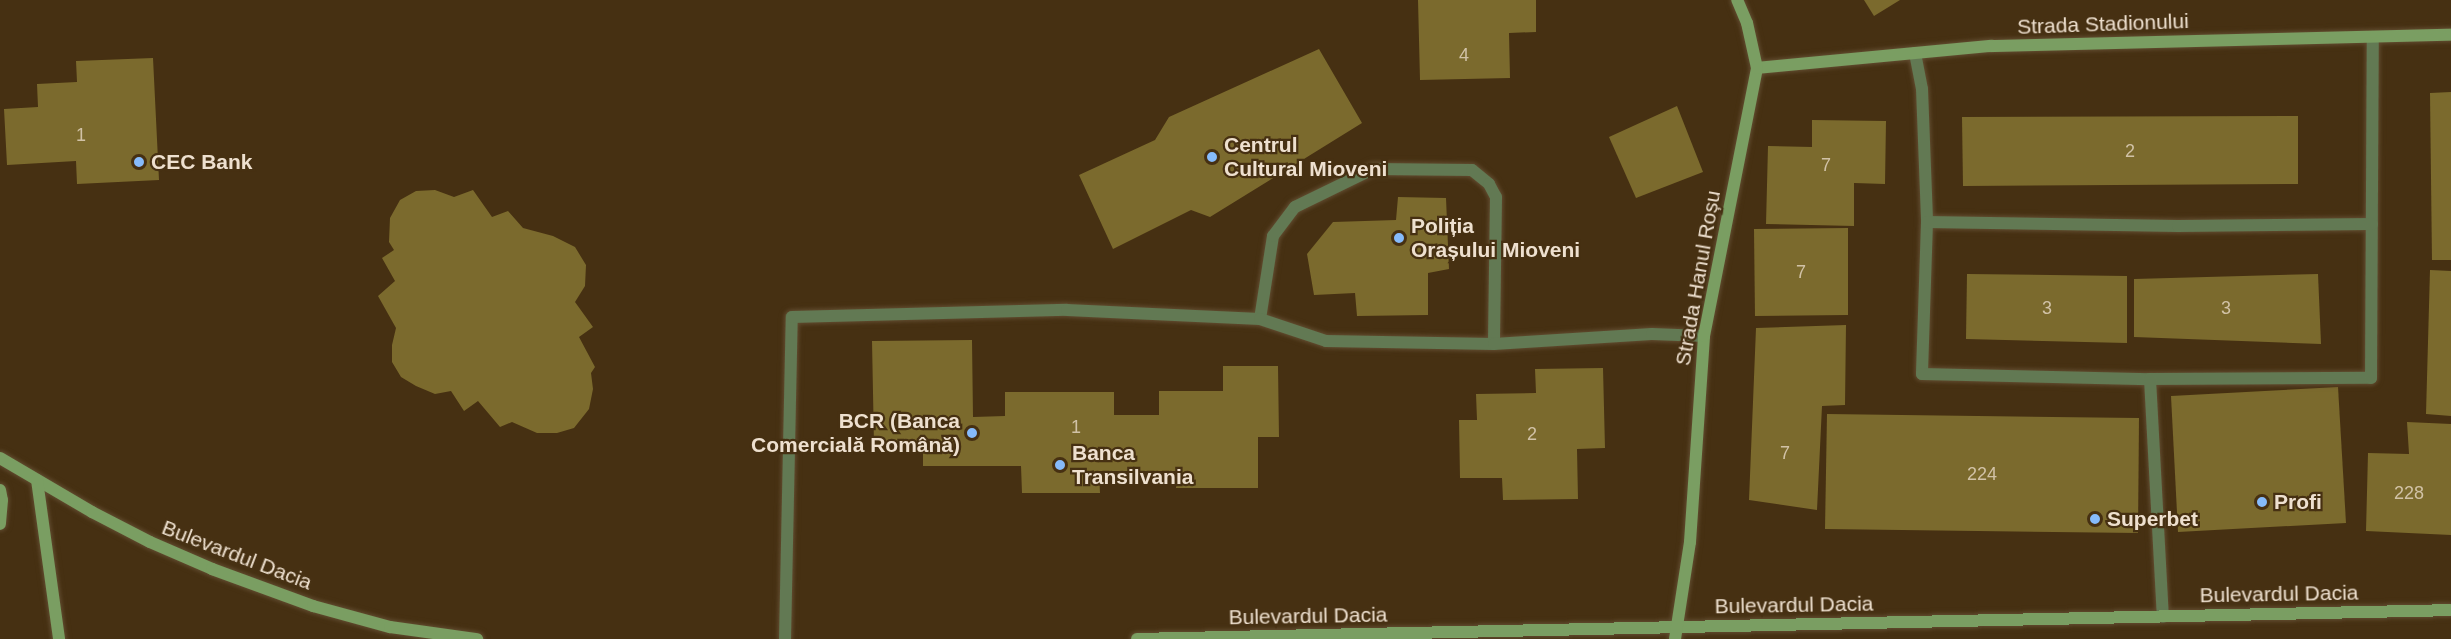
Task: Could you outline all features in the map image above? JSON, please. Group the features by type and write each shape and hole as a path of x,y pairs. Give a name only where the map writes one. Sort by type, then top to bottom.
{"main road":[{"name":"Strada Hanul Roșu","path":"1676,633 1690,542 1704,336 1757,68 1747,23 1737,0"},
{"name":"Strada Stadionului","path":"1757,68 1991,46 2451,35"},
{"name":"Bulevardul Dacia","path":"0,458 150,542 212,569 302,602 390,627 477,639"},
{"path":"37,480 59,639"},
{"path":"0,490 2,500 0,524"},
{"name":"Bulevardul Dacia","path":"1137,639 1676,633 2163,616 2451,610"}],"street":[{"path":"1915,53 1922,89 1927,222 1922,374 2150,379 2371,378 2373,37"},
{"path":"1260,319 1273,236 1295,207 1373,169 1472,170 1489,184 1496,197 1494,344"},
{"path":"1927,222 2178,226 2372,224"},
{"path":"785,639 792,317 1067,310 1260,319 1326,341 1494,344 1652,334 1704,336"},
{"path":"2150,379 2163,616"}],"building":[{"path":"1418,0 1536,0 1536,32 1509,33 1510,78 1420,80"},
{"path":"1864,0 1900,0 1874,16"},
{"name":"Centrul Cultural Mioveni","path":"1319,49 1362,123 1210,217 1191,210 1113,249 1079,175 1155,140 1169,117"},
{"path":"153,58 159,180 77,184 76,161 7,165 4,109 38,107 37,84 77,82 76,61"},
{"path":"2451,92 2451,260 2432,260 2430,93"},
{"path":"1677,106 1703,172 1636,198 1609,137"},
{"path":"2298,116 2298,184 1963,186 1962,117"},
{"path":"1812,120 1886,121 1885,184 1854,183 1854,226 1766,224 1768,146 1812,147"},
{"path":"435,190 454,197 473,190 492,217 508,211 523,228 553,236 575,247 586,265 585,286 575,302 593,327 579,337 595,367 591,373 593,389 589,409 574,428 557,433 537,433 512,422 500,427 478,401 464,411 451,391 435,394 416,386 401,377 392,362 392,345 396,328 378,296 395,281 382,258 394,250 389,242 390,218 400,200 416,191"},
{"path":"1398,197 1446,198 1449,269 1428,273 1428,315 1357,316 1355,293 1314,295 1307,254 1333,222 1396,220"},
{"path":"1848,228 1848,315 1755,316 1754,229"},
{"path":"2430,270 2451,271 2451,416 2426,414"},
{"path":"1967,274 2127,276 2127,343 1966,339"},
{"path":"2318,274 2321,344 2134,337 2134,279"},
{"path":"1846,325 1845,405 1822,406 1817,510 1749,500 1756,328"},
{"path":"972,340 973,417 1005,416 1005,392 1114,392 1114,415 1159,415 1159,391 1223,391 1223,366 1278,366 1279,437 1258,437 1258,488 1176,488 1176,471 1099,471 1100,493 1022,493 1021,466 923,466 923,445 874,445 872,341"},
{"path":"1603,368 1605,448 1577,449 1578,499 1503,500 1502,478 1460,478 1459,420 1477,420 1476,394 1536,393 1535,369"},
{"path":"2338,387 2346,523 2178,532 2171,396"},
{"path":"1827,414 2139,418 2138,533 1825,529"},
{"path":"2407,422 2451,424 2451,535 2366,531 2368,453 2409,454"}],"place":[{"name":"Centrul Cultural Mioveni","path":"1212,157"},
{"name":"CEC Bank","path":"139,162"},
{"name":"Poliția Orașului Mioveni","path":"1399,238"},
{"name":"BCR (Banca Comercială Română)","path":"972,433"},
{"name":"Banca Transilvania","path":"1060,465"},
{"name":"Profi","path":"2262,502"},
{"name":"Superbet","path":"2095,519"}]}
